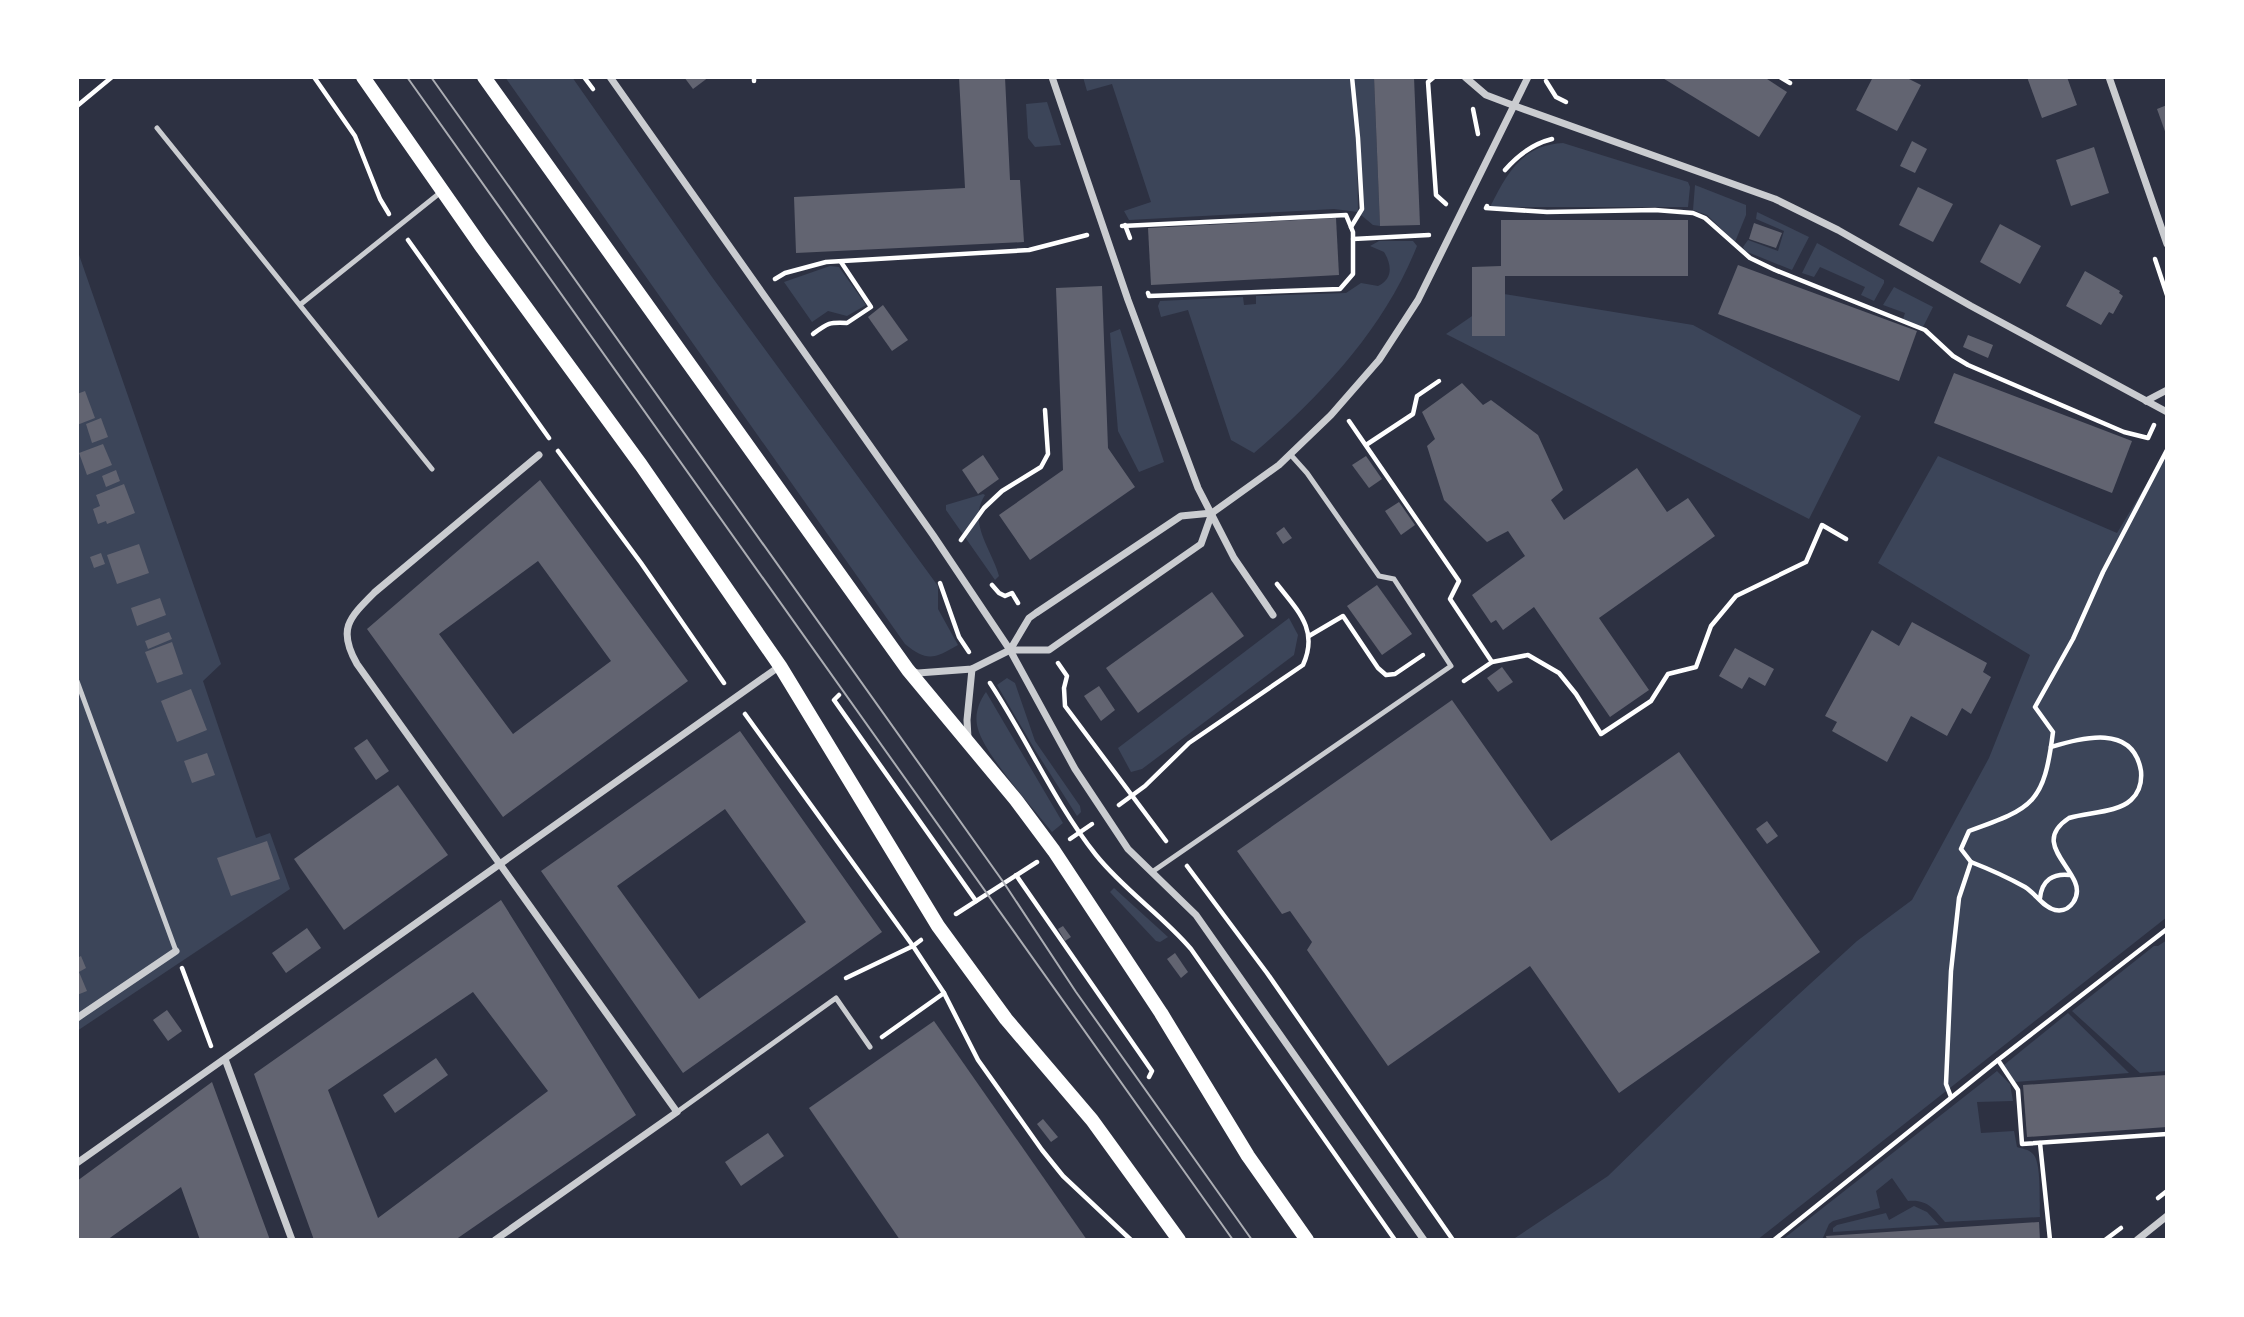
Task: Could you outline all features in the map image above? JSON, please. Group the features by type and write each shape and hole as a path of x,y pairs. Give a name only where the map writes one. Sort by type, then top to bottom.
{"main road":[{"path":"363,77 641,465 780,666 939,926 1006,1018 1092,1120 1179,1240"},
{"path":"484,77 908,670 1016,800 1054,851 1161,1013 1248,1156 1307,1240"}],"street":[{"path":"610,77 910,502 1010,650 1075,769 1128,849 1196,915 1424,1240"},
{"path":"1052,77 1128,300 1198,488 1234,558 1273,615"},
{"path":"1465,77 1486,95 1775,199 1838,230 1971,306 2167,412"},
{"path":"1010,650 1029,618 1181,516 1212,513 1290,454 1338,406 1379,360 1418,300 1528,77"},
{"path":"2109,77 2167,244"},
{"path":"2146,401 2167,390"},
{"path":"495,1240 677,1112 358,664 348,647 346,632 354,614 375,592 539,455"},
{"path":"908,670 918,673 972,669 1010,650 1049,650 1201,544 1212,513"},
{"path":"77,1163 780,666"},
{"path":"969,746 967,720 972,669"},
{"path":"77,1018 176,951"},
{"path":"221,1062 292,1240"},
{"path":"2137,1240 2167,1216"}],"lane":[{"path":"157,128 432,469"},
{"path":"301,304 443,191"},
{"path":"1152,872 1451,666 1394,579 1379,576 1307,473 1290,454"},
{"path":"77,681 176,951"},
{"path":"677,1112 836,998 870,1047"}],"path":[{"path":"77,106 112,77"},
{"path":"314,77 355,136 380,199 396,226 439,281 735,700 913,946 944,993 978,1060 1063,1176 1131,1240"},
{"path":"1351,228 1362,209 1359,138 1352,77"},
{"path":"1434,77 1428,82 1436,195 1447,205"},
{"path":"1780,77 1790,83"},
{"path":"1470,102 1476,114 1478,143"},
{"path":"1500,176 1515,158 1532,146 1551,139 1562,141"},
{"path":"1491,197 1486,208 1547,212 1643,210 1693,213 1705,218 1750,258 1925,330 1953,356 1968,365 2124,432 2148,438 2157,418"},
{"path":"1441,215 1452,199"},
{"path":"1353,239 1428,236 1435,226"},
{"path":"812,334 828,323 847,323 871,307 841,261"},
{"path":"1366,445 1413,414 1417,396 1439,381"},
{"path":"1338,406 1460,581 1450,599 1492,662"},
{"path":"961,540 984,508 1002,491 1041,467 1048,454 1045,410"},
{"path":"2051,747 2092,737 2120,740 2132,751 2140,766 2142,780 2138,792 2130,802 2069,818 2056,832 2054,848 2077,886 2076,899 2069,907 2059,911 2049,908 2026,888 1989,868 1971,862 1961,849 1969,831 2010,816 2037,796 2047,772 2053,732 2035,707 2073,639 2102,572 2167,450"},
{"path":"1451,666 1464,681 1492,662 1528,655 1559,673 1601,734 1651,701 1668,674 1696,667 1711,626 1736,596 1806,562 1822,524 1846,539"},
{"path":"846,978 913,946 976,901 1054,851 1145,786 1189,743 1303,665 1309,651 1309,636 1298,612 1275,581"},
{"path":"1309,636 1343,616 1378,668 1387,675 1395,674 1438,645"},
{"path":"839,695 834,700 976,901"},
{"path":"1132,796 1267,973 1453,1240"},
{"path":"951,866 955,860"},
{"path":"1951,1097 1946,1084 1951,971 1959,898 1971,862"},
{"path":"2040,899 2041,888 2049,878 2058,874 2071,875"},
{"path":"1016,876 1035,907 1152,1071 1149,1077"},
{"path":"1774,1240 1951,1097 2167,929"},
{"path":"176,951 221,1062"},
{"path":"870,1047 944,993"},
{"path":"1998,1060 2018,1090 2022,1144 2167,1135"},
{"path":"2040,1143 2050,1240"}],"shaded area":[{"path":"505,77 572,77 712,277 938,586 938,609 958,645 936,656 925,656 905,644"},
{"path":"1083,77 1350,77 1357,135 1358,212 1334,209 1129,220 1124,211 1151,202 1112,84 1087,91"},
{"path":"1353,77 1374,77 1380,226 1373,225 1361,215 1360,137"},
{"path":"1047,102 1061,145 1035,147 1028,138 1026,104"},
{"path":"1563,143 1688,182 1688,207 1490,207 1510,172 1526,155 1549,145"},
{"path":"1695,185 1746,205 1746,215 1735,242 1707,215 1693,210"},
{"path":"1757,212 1809,237 1792,270 1745,251 1743,247 1748,240 1778,251 1784,231 1756,219"},
{"path":"1379,241 1413,241 1417,246 1387,305 1369,333 1303,408 1254,453 1231,440 1188,310 1161,317 1158,306 1160,301 1243,297 1244,305 1256,304 1256,296 1346,293 1361,283 1378,286 1386,280 1390,271 1384,252 1370,246"},
{"path":"1817,243 1884,280 1874,301 1861,295 1865,287 1820,267 1814,277 1802,273"},
{"path":"77,249 221,664 203,681 256,838 270,833 290,889 77,1031"},
{"path":"830,266 839,267 866,305 847,316 828,311 812,322 784,282"},
{"path":"1894,287 1933,307 1923,327 1903,319 1905,313 1883,305"},
{"path":"1504,294 1693,325 1861,416 1809,519 1446,334"},
{"path":"1120,329 1164,462 1139,472 1118,431 1110,333"},
{"path":"2166,452 2167,917 1757,1240 1512,1240 1608,1176 1728,1059 1857,941 1912,900 1989,758 2030,655 1878,563 1938,456 2117,533"},
{"path":"983,494 980,526 999,576 995,580 946,510 946,505"},
{"path":"1289,618 1298,635 1294,655 1142,769 1131,772 1118,748"},
{"path":"1007,678 1015,683 1035,741 1080,806 1081,812 1077,816 997,685"},
{"path":"986,692 1063,823 1052,832 999,767 982,740 977,714"},
{"path":"1114,888 1168,937 1160,942 1156,941 1110,892"},
{"path":"2167,940 2167,1071 2140,1073 2072,1011 2154,946"},
{"path":"2068,1013 2129,1073 2015,1082 2004,1065"},
{"path":"1997,1071 2010,1084 2013,1101 1977,1102 1981,1133 2014,1131 2017,1147 2033,1154 2039,1174 2040,1217 1945,1222 1925,1203 1908,1201 1892,1178 1876,1191 1880,1208 1833,1221 1822,1240 1782,1240"},
{"path":"1914,1206 1927,1212 1939,1225 1833,1232 1837,1225 1886,1213 1889,1220"}],"building":[{"path":"684,77 709,77 693,89"},
{"path":"959,77 1005,77 1010,180 1020,180 1024,242 796,253 794,197 965,188"},
{"path":"1374,77 1414,77 1420,225 1380,226"},
{"path":"1661,77 1764,77 1787,92 1759,137"},
{"path":"1873,77 1905,77 1921,85 1897,131 1856,110"},
{"path":"2027,77 2067,77 2077,105 2042,118"},
{"path":"2167,105 2167,137 2157,109"},
{"path":"1912,141 1927,149 1915,173 1900,166"},
{"path":"2094,147 2109,193 2071,206 2056,160"},
{"path":"1918,187 1953,204 1933,242 1899,225"},
{"path":"1336,218 1339,275 1151,285 1148,228"},
{"path":"1501,220 1688,220 1688,276 1505,276 1505,336 1472,336 1472,267 1501,266"},
{"path":"1754,223 1782,233 1776,248 1749,239"},
{"path":"2000,224 2041,246 2020,284 1980,262"},
{"path":"1738,265 1917,331 1899,381 1718,314"},
{"path":"2085,271 2120,291 2123,296 2113,314 2109,312 2101,325 2066,306"},
{"path":"1102,286 1108,448 1135,487 1030,560 999,515 1063,470 1056,288"},
{"path":"883,305 908,340 892,351 868,317"},
{"path":"1968,335 1993,345 1988,358 1963,347"},
{"path":"1954,373 2132,441 2112,493 1934,423"},
{"path":"1462,383 1483,405 1491,400 1538,435 1563,490 1551,500 1564,520 1637,468 1667,512 1688,498 1715,536 1599,618 1649,690 1610,717 1534,607 1503,630 1496,620 1491,623 1472,595 1525,556 1508,531 1487,542 1444,500 1427,446 1435,439 1422,412"},
{"path":"85,391 95,418 77,425 77,394"},
{"path":"101,418 108,437 92,443 86,424"},
{"path":"103,444 112,465 87,475 79,453"},
{"path":"983,455 999,479 978,494 962,470"},
{"path":"1366,456 1382,479 1369,488 1352,465"},
{"path":"116,470 120,481 106,487 102,476"},
{"path":"540,480 688,681 503,817 367,629","holes":["538,561 611,661 513,734 439,634"]},
{"path":"124,484 135,513 107,524 106,521 98,524 93,509 100,506 96,495"},
{"path":"1399,502 1415,525 1401,535 1385,511"},
{"path":"1284,527 1292,538 1283,544 1276,533"},
{"path":"139,544 149,573 117,584 107,555"},
{"path":"101,553 105,564 94,568 90,557"},
{"path":"1377,585 1412,634 1382,655 1347,606"},
{"path":"1212,592 1244,636 1138,713 1106,668"},
{"path":"160,598 166,615 137,626 131,608"},
{"path":"1912,622 1987,663 1983,672 1991,677 1971,714 1962,708 1947,736 1911,716 1887,762 1832,731 1837,722 1825,716 1872,630 1899,646"},
{"path":"169,632 172,639 148,649 145,641"},
{"path":"172,642 183,674 157,683 145,652"},
{"path":"1735,648 1774,669 1765,686 1749,677 1742,689 1719,676"},
{"path":"1502,667 1513,682 1498,692 1487,678"},
{"path":"1099,686 1115,710 1101,721 1084,696"},
{"path":"191,689 207,730 177,742 161,701"},
{"path":"1452,700 1551,841 1679,752 1820,952 1619,1093 1530,966 1388,1066 1307,950 1312,942 1290,911 1282,914 1237,851"},
{"path":"740,731 882,932 683,1073 541,871","holes":["725,809 806,922 699,999 617,886"]},
{"path":"367,739 389,771 376,780 354,748"},
{"path":"207,753 215,775 192,783 184,761"},
{"path":"398,785 448,855 344,930 294,859"},
{"path":"1767,821 1778,836 1767,844 1756,829"},
{"path":"267,841 280,879 231,896 217,858"},
{"path":"501,900 636,1115 455,1240 314,1240 254,1074","holes":["473,992 548,1091 378,1218 328,1090"]},
{"path":"1063,926 1071,937 1065,941 1058,929"},
{"path":"307,928 321,948 286,973 272,953"},
{"path":"1175,953 1188,972 1181,978 1167,959"},
{"path":"81,956 86,968 79,972 87,991 77,995 77,958"},
{"path":"167,1010 182,1031 168,1041 153,1020"},
{"path":"934,1021 1087,1240 900,1240 809,1108"},
{"path":"436,1058 448,1075 395,1113 383,1095"},
{"path":"2167,1075 2167,1127 2027,1137 2023,1085"},
{"path":"212,1082 270,1240 200,1240 181,1187 107,1240 77,1240 77,1181"},
{"path":"1043,1119 1058,1137 1051,1142 1037,1124"},
{"path":"768,1133 784,1156 741,1186 725,1162"},
{"path":"2039,1222 2040,1240 1827,1240 1826,1236"}],"tram line":[{"path":"407,77 1233,1240"},
{"path":"431,77 1004,883 1076,992 1252,1240"}]}
